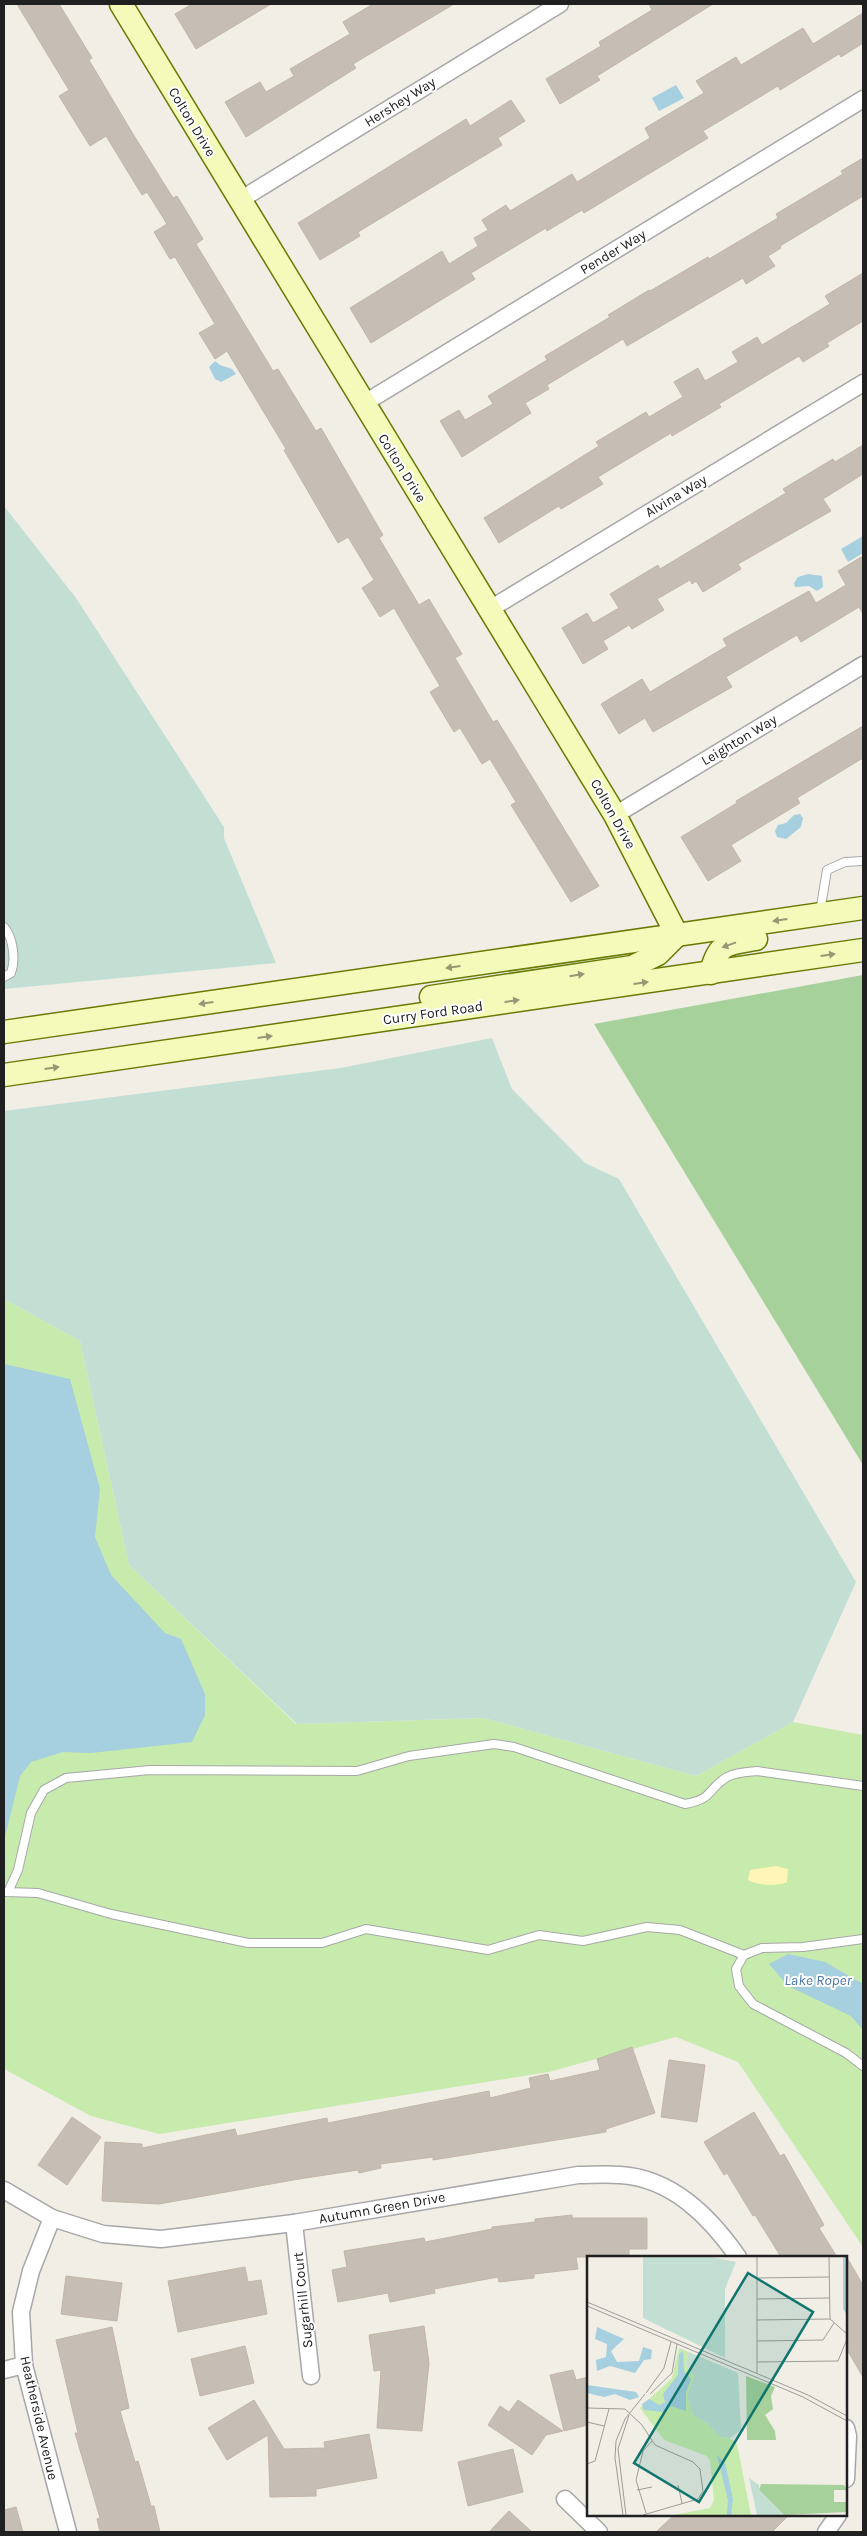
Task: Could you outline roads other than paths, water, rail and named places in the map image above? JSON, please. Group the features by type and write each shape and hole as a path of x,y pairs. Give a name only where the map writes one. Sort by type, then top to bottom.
{"main road":[{"name":"Colton Drive","path":"120,4 615,815 677,935"},
{"path":"4,1032 863,908"},
{"path":"711,973 717,951 727,944 863,923"},
{"path":"205,1046 248,1024 632,967 658,954 677,935"},
{"name":"Curry Ford Road","path":"4,1075 863,950"}],"street":[{"name":"Hershey Way","path":"240,200 560,4"},
{"name":"Pender Way","path":"363,404 863,100"},
{"name":"Alvina Way","path":"490,609 863,383"},
{"name":"Leighton Way","path":"615,815 863,665"},
{"name":"Autumn Green Drive","path":"4,2190 52,2218 103,2234 162,2239 294,2223 578,2174 621,2175 656,2183 686,2200 719,2229 737,2256"},
{"name":"Heatherside Avenue","path":"52,2218 32,2271 21,2312 24,2365 68,2532"},
{"name":"Sugarhill Court","path":"294,2223 311,2376"},
{"path":"4,2370 24,2365"},
{"path":"847,2432 847,2458"},
{"path":"565,2499 599,2532"},
{"path":"826,2532 837,2516"}],"lane":[{"path":"819,914 827,870 846,862 863,861"},
{"path":"4,927 10,934 14,966 11,973 4,977"},
{"path":"744,1955 680,1930 647,1927 584,1941 539,1935 488,1950 366,1930 322,1943 248,1943 111,1914 38,1893 6,1892 18,1870 31,1813 44,1790 66,1778 150,1770 357,1771 409,1756 494,1744 514,1747 685,1804 702,1801 726,1778 742,1772 757,1771 863,1786"},
{"path":"863,1939 803,1947 762,1948 744,1955 736,1969 739,1986 753,2004 846,2053 863,2066"}],"water":[{"path":"676,85 684,98 659,111 652,98"},
{"path":"215,361 232,369 236,374 221,382 215,379 209,367"},
{"path":"863,536 863,553 848,562 841,549"},
{"path":"808,574 822,576 823,587 817,591 809,586 795,587 794,583 798,577"},
{"path":"800,814 803,818 801,827 786,839 777,837 775,831 778,825 786,823 794,815"},
{"path":"4,1364 70,1379 100,1489 95,1537 111,1575 165,1633 181,1639 205,1694 205,1715 192,1742 91,1753 63,1752 31,1762 20,1776 5,1837 4,1853"},
{"name":"Lake Roper","path":"788,1954 825,1962 863,1984 863,2030 851,2016 788,1986 769,1964"}]}
